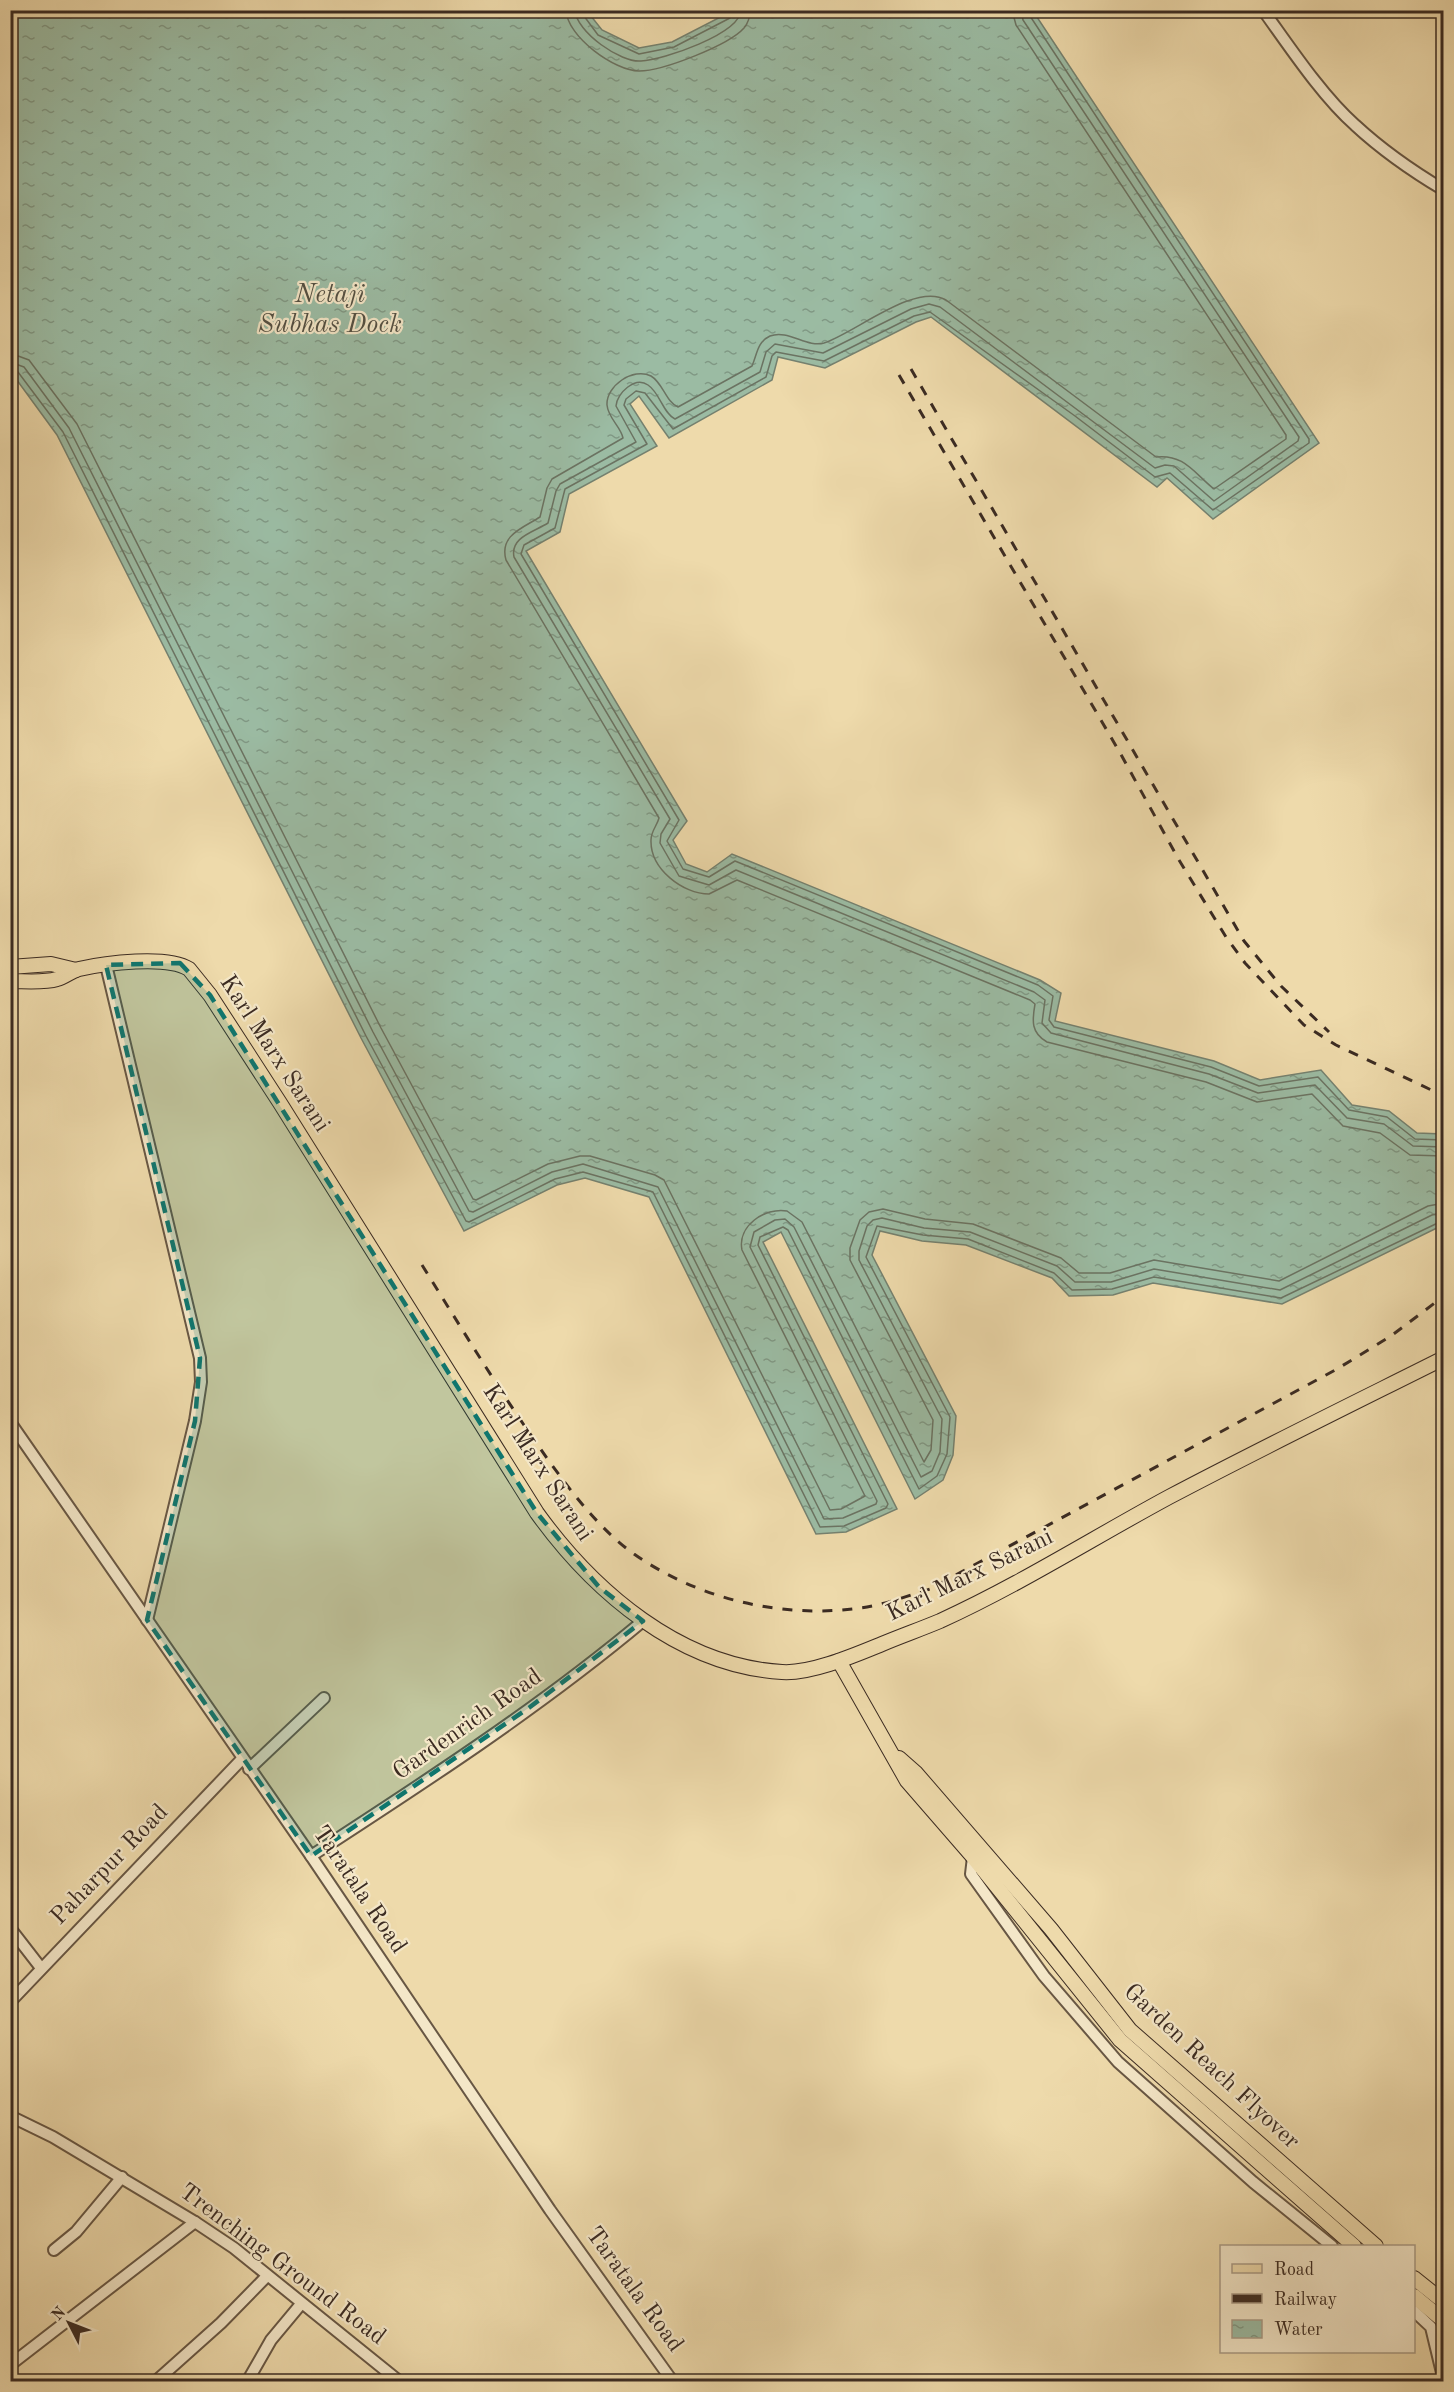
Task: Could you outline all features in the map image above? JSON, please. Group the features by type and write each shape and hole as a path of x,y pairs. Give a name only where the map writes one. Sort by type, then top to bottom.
{"main road":[{"name":"Karl Marx Sarani","path":"10,967 51,964 76,969 167,962 180,963 189,969 210,994 287,1113 537,1513 558,1542 593,1581 643,1621 670,1637 747,1668 785,1672 839,1661 940,1621 1169,1497 1443,1358"},
{"name":"Karl Marx Sarani","path":"10,981 57,979 76,969"},
{"path":"839,1661 892,1752 916,1773 979,1854"},
{"name":"Garden Reach Flyover","path":"979,1854 1051,1929 1130,2030 1374,2245"},
{"name":"Garden Reach Flyover","path":"979,1854 1038,1940 1120,2040 1352,2245"},
{"path":"1415,2280 1443,2302"},
{"path":"1415,2298 1443,2321"}],"street":[{"path":"1263,10 1299,60 1353,124 1412,171 1443,190"},
{"path":"106,965 200,1358 201,1382 195,1421 147,1620"},
{"name":"Taratala Road","path":"10,1422 311,1856 543,2200 673,2382"},
{"name":"Gardenrich Road","path":"311,1856 539,1701 643,1621"},
{"path":"249,1769 324,1698"},
{"name":"Paharpur Road","path":"10,2002 242,1759"},
{"path":"979,1854 971,1874 1044,1976 1118,2062 1253,2182 1330,2245"},
{"path":"10,1928 41,1968"},
{"name":"Trenching Ground Road","path":"10,2116 122,2176 195,2222 400,2382"},
{"path":"54,2250 76,2232 122,2176"},
{"path":"10,2365 195,2222"},
{"path":"155,2382 221,2324 267,2276"},
{"path":"247,2382 271,2340 301,2304"},
{"path":"1415,2313 1431,2327 1443,2380"}],"highlighted area":[{"path":"180,963 210,995 537,1513 599,1587 643,1621 530,1707 311,1856 147,1620 195,1421 200,1358 106,965"}],"water":[{"name":"Netaji Subhas Dock","path":"11,10 587,11 602,30 639,48 672,42 732,11 1033,11 1319,443 1213,519 1167,478 1157,487 931,317 916,322 825,368 778,357 772,380 669,438 639,396 630,404 657,446 569,494 560,532 526,551 687,821 673,840 686,864 707,872 732,854 1040,980 1061,993 1055,1021 1214,1061 1260,1080 1321,1070 1352,1105 1389,1111 1417,1133 1443,1134 1443,1225 1282,1304 1153,1283 1113,1295 1069,1296 1052,1278 966,1245 922,1241 880,1231 872,1255 956,1416 953,1455 943,1480 915,1499 781,1232 763,1242 897,1509 846,1532 816,1534 649,1197 585,1178 557,1185 464,1231 361,1038 57,435 11,372"}],"railway":[{"path":"911,369 1244,941 1281,986 1329,1032"},
{"path":"899,375 1119,751 1179,860 1226,937 1245,963 1304,1025 1336,1045 1444,1096"},
{"path":"422,1265 491,1376 545,1456 580,1502 620,1543 659,1570 713,1594 771,1608 801,1611 869,1607 930,1589 1337,1369 1391,1336 1444,1296"}]}
